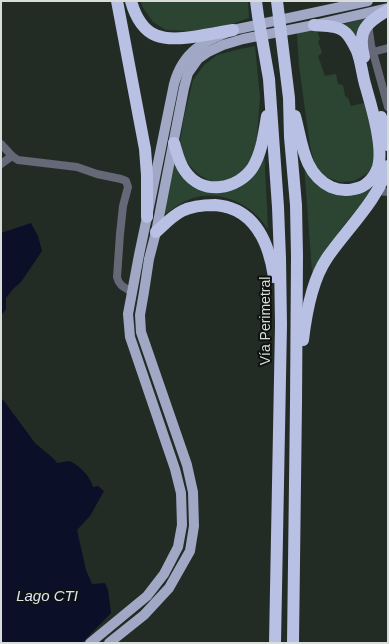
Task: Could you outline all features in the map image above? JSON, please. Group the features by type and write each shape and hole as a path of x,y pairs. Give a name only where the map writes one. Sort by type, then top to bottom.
{"highway":[{"path":"117,1 145,149 147,174 147,217"},
{"path":"131,1 137,16 144,26 151,33 160,37 183,39 233,30"},
{"name":"Vía Perimetral","path":"256,1 269,79 280,258 281,325 275,643"},
{"path":"277,1 289,98 290,136 296,204 296,403 293,643"},
{"path":"388,9 368,24 362,34 361,41 388,145"},
{"path":"289,98 307,161 319,179 327,185 343,190 359,188 371,180 377,171 380,155 376,124 357,53 351,39 342,30 333,27 314,25"},
{"path":"174,143 182,167 195,182 214,188 223,187 238,181 247,174 252,167 260,147 266,116 269,79"},
{"path":"296,403 305,321 317,277 327,258 383,192 384,176 388,166"},
{"path":"156,232 177,214 194,207 206,205 220,206 231,208 242,214 255,226 262,236 272,262 281,325"}],"main road":[{"path":"90,643 147,596 164,574 178,547 182,525 181,493 176,469 130,337 128,314 138,255 174,84 179,69 188,56 200,45 233,30 298,16 343,4 368,1"},
{"path":"109,643 144,615 169,588 190,551 194,526 193,492 187,465 141,332 140,315 149,259 156,232 186,78 198,59 223,44 388,9"},
{"path":"141,244 145,248 152,246"},
{"path":"132,292 144,292"},
{"path":"163,434 175,430"}],"street":[{"path":"368,24 373,52 386,93 388,107"},
{"path":"373,52 388,48"},
{"path":"1,144 18,160 77,167 97,174 126,181 128,187 120,234 117,277 121,286 132,292"},
{"path":"1,164 12,156"}],"green space":[{"path":"141,1 248,1 249,18 232,24 198,30 166,30 153,22 142,6"},
{"path":"367,18 359,44 341,25"},
{"path":"317,30 320,40 318,41 322,53 318,56 325,76 336,74 338,84 343,85 345,96 348,98 351,106 364,103 376,151 374,162 368,173 354,181 340,182 326,177 316,169 310,146 299,66 297,33"},
{"path":"255,46 260,97 257,137 253,158 247,168 235,179 221,183 208,180 198,174 190,166 183,156 180,143 184,117 193,80 204,65 217,55"},
{"path":"264,147 268,229 258,216 248,208 233,200 217,196 209,195 193,198 178,205 164,215 173,159 194,184 242,184"},
{"path":"304,163 308,174 313,181 330,192 380,176 374,188 340,230 312,272"}],"water":[{"path":"31,223 38,236 42,251 21,282 6,298 6,309 1,316 1,233"},
{"name":"Lago CTI","path":"1,398 35,443 57,463 70,461 74,463 87,476 93,487 98,486 104,491 90,516 77,530 86,570 92,584 105,583 108,590 111,613 83,643 3,643 1,640"}]}
